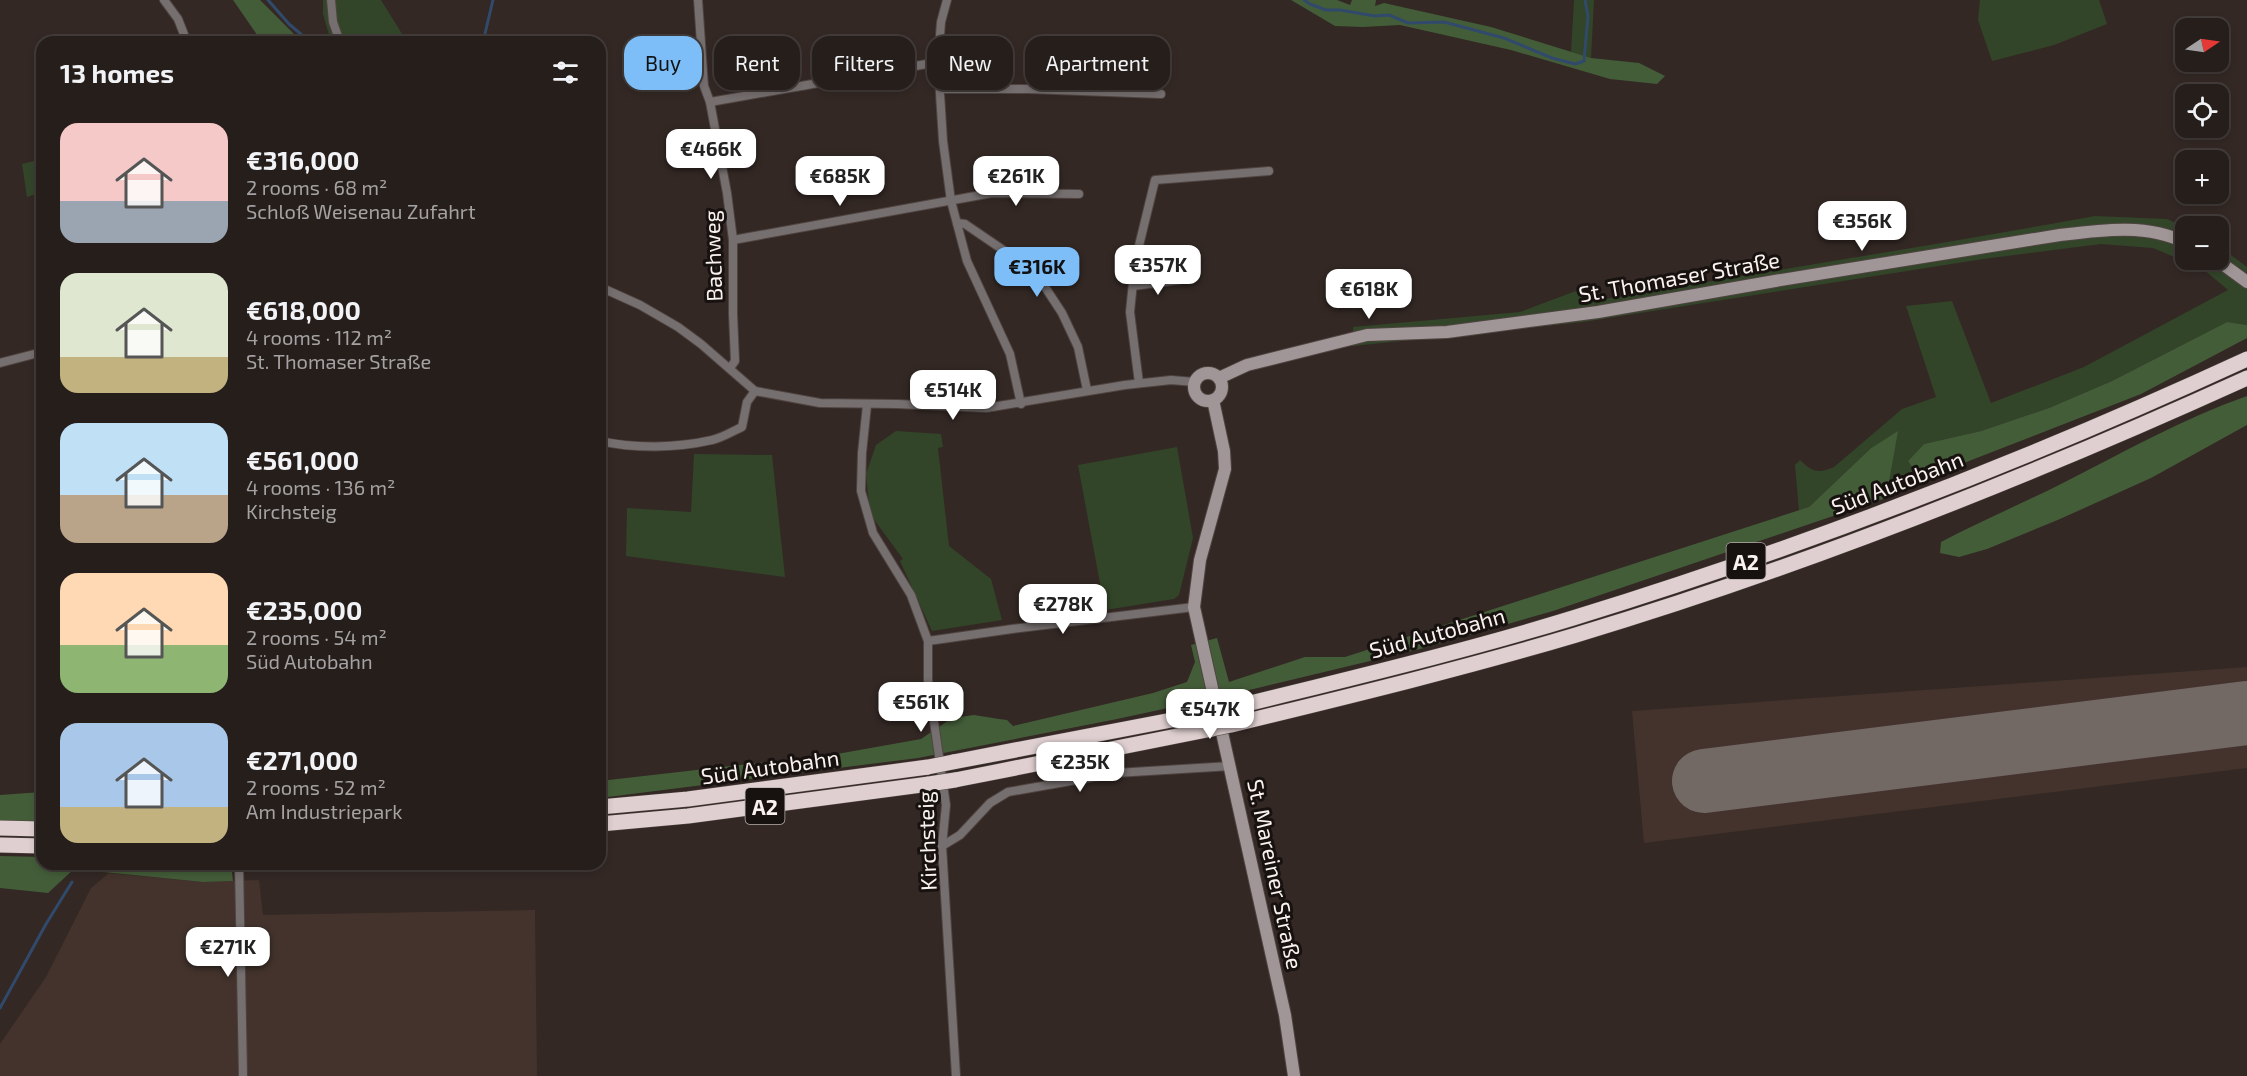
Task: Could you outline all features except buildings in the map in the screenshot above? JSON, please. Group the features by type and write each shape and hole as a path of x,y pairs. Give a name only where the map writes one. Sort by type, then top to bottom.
{"highway":[{"name":"Süd Autobahn","path":"606,806 688,799 928,767 1227,709 1407,665 1539,627 1755,558 1909,503 2123,415 2247,359"},
{"name":"Süd Autobahn","path":"606,823 688,816 955,780 1231,725 1412,681 1555,640 1765,573 2006,483 2142,426 2247,378"},
{"path":"0,828 36,829"},
{"path":"0,845 36,846"}],"main road":[{"name":"St. Thomaser Straße","path":"1219,378 1247,365 1367,335 1447,332 1598,312 1775,281 2090,231 2158,233 2175,239"},
{"path":"2229,269 2247,282"},
{"path":"1204,374 1212,374 1219,378 1222,385 1221,393 1213,400 1207,401 1198,397 1195,393 1195,382 1204,374"},
{"name":"St. Mareiner Straße","path":"1213,400 1224,451 1225,469 1200,560 1194,607 1285,1015 1294,1076"}],"street":[{"path":"164,0 178,19 185,36"},
{"path":"331,0 333,22 338,36"},
{"name":"Bachweg","path":"698,0 704,86 710,102 727,193 733,240 735,361 730,368"},
{"path":"940,36 946,0"},
{"path":"710,102 927,64"},
{"path":"1013,89 1161,94"},
{"path":"940,90 943,141 951,201 967,261 1010,354 1022,404"},
{"path":"1139,383 1132,333 1133,286 1136,262 1155,180 1269,171"},
{"path":"733,240 992,193 1079,194"},
{"path":"957,223 965,224 1030,269 1043,284 1062,313 1078,347 1087,390"},
{"path":"1133,286 1179,280"},
{"path":"606,290 678,327 755,391 820,403 986,408 1022,404 1087,390 1139,383 1171,380 1195,382"},
{"path":"0,363 36,354"},
{"path":"606,442 620,446 684,445 714,440 742,427 747,402 755,391"},
{"name":"Kirchsteig","path":"867,405 861,491 873,533 911,595 928,641 928,680 945,805 942,846 956,1076"},
{"path":"928,641 1012,628 1194,607"},
{"path":"942,846 960,835 990,803 1008,792 1116,773 1231,766"},
{"path":"239,870 243,1076"}],"shaded area":[{"path":"2247,667 2247,768 1644,843 1632,711"},
{"path":"109,873 203,882 259,880 263,915 535,910 537,1076 0,1076 0,1044 46,977 91,888"}],"green space":[{"path":"233,0 260,0 296,36 258,36"},
{"path":"323,0 381,0 403,36 329,36 323,14"},
{"path":"1291,0 1337,0 1350,5 1352,0 1376,0 1375,6 1384,3 1491,27 1591,58 1639,63 1665,76 1657,84 1610,79 1511,50 1400,25 1335,26"},
{"path":"1574,0 1594,0 1591,58 1571,52"},
{"path":"1980,0 2099,0 2107,24 2054,45 1992,61 1978,20"},
{"path":"36,160 36,194 27,197 22,164"},
{"path":"2095,216 2167,219 2175,223 2175,257 2153,248 2101,244 1983,259 1583,322 1353,346 1353,327 1520,312 1581,289 1587,302"},
{"path":"2229,254 2247,267 2247,325 2227,322 2112,381 2049,408 1981,431 1924,444 1908,461 1920,480 1886,498 1889,475 1870,449 1809,507 1799,511 1795,465 1800,460 1816,471 1834,467 1902,409 1936,397 1906,306 1952,301 1991,403 2084,367 2228,290 2204,270 2229,270"},
{"path":"2227,322 2247,325 2247,338 2141,394 1920,480 1908,461 1924,444 1981,431 2049,408 2112,381"},
{"path":"2247,396 2247,425 2151,478 1987,549 1959,557 1940,553 1941,542 1956,534 2176,426"},
{"path":"896,431 941,434 943,447 938,448 949,546 991,579 1002,620 932,631 900,561 903,559 870,514 866,474 876,445"},
{"path":"1898,431 1886,498 1553,611 1424,648 1233,694 918,758 606,797 606,780 837,754 921,739 952,718 974,715 1007,720 1013,726 1153,693 1187,682 1195,662 1191,645 1217,638 1229,682 1305,657 1345,657 1809,507 1870,449"},
{"path":"1177,447 1193,538 1179,595 1174,599 1105,610 1078,465"},
{"path":"694,454 772,455 785,577 626,556 627,508 691,512"},
{"path":"36,792 36,821 0,821 0,795"},
{"path":"0,856 36,857 36,870 73,870 48,893 0,888"},
{"path":"84,870 232,870 233,881 203,882"}],"waterway":[{"path":"268,0 303,36"},
{"path":"484,36 493,0"},
{"path":"1304,0 1326,10 1375,16 1389,15 1408,23 1444,22 1504,38 1552,58 1575,64 1584,61 1588,16 1585,0"},
{"path":"0,1008 72,882"}],"runway":[{"path":"1704,781 2247,713"}]}
